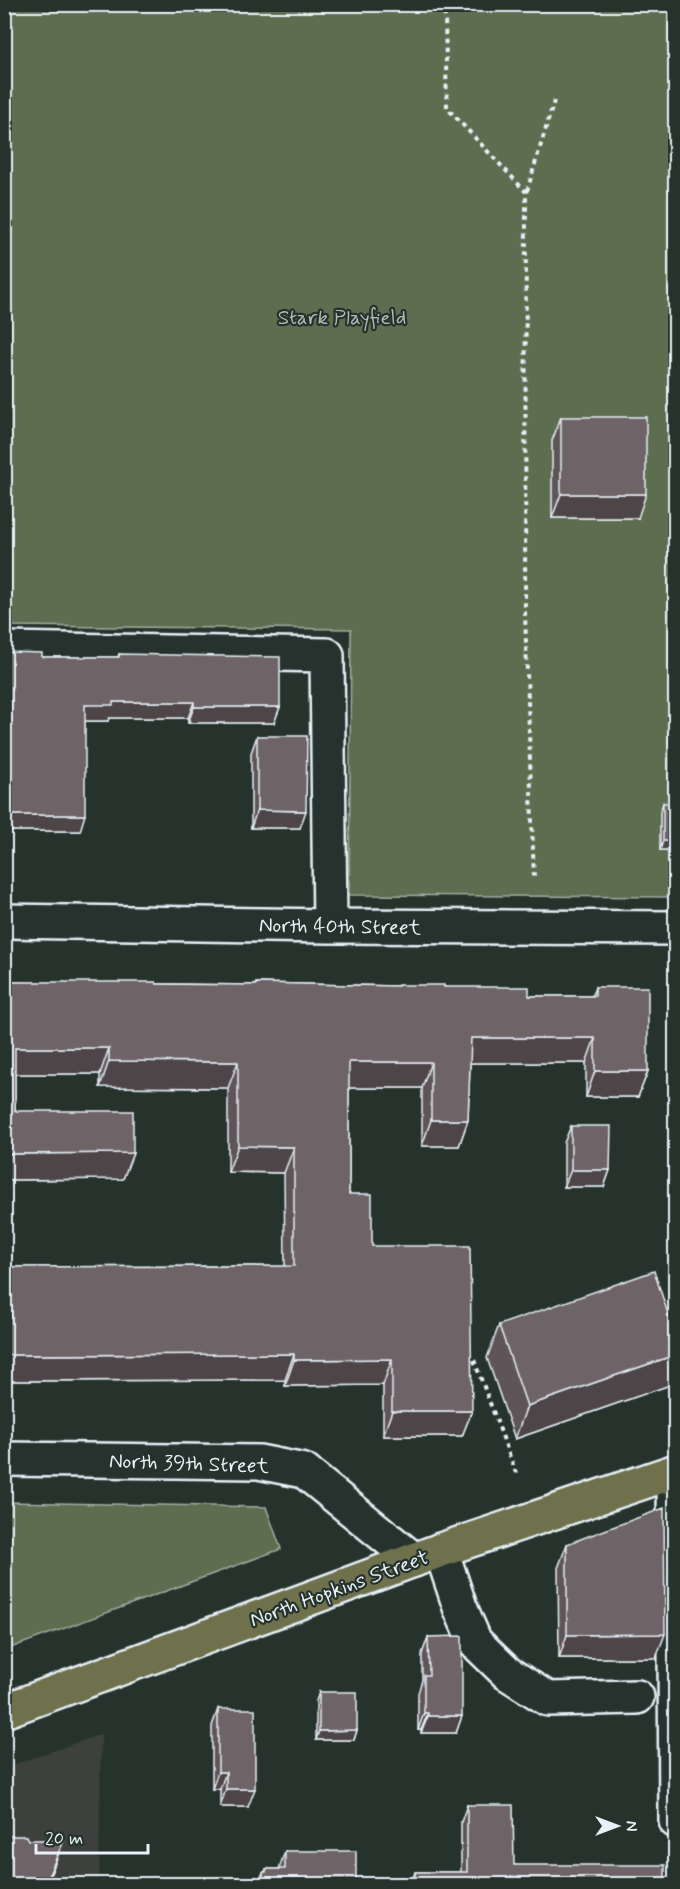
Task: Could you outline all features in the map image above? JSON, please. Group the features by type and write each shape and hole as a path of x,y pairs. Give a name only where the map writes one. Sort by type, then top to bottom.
{"main road":[{"name":"North Hopkins Street","path":"4,1711 427,1555 675,1472"}],"street":[{"path":"4,649 327,655 330,926"},
{"name":"North 40th Street","path":"4,921 330,926 675,927"},
{"name":"North 39th Street","path":"4,1459 260,1462 304,1471 427,1555"},
{"path":"675,1472 675,1821"},
{"path":"427,1555 460,1607 475,1642 507,1673 548,1699 637,1697"}],"path":[{"path":"442,4 445,17 447,108 526,192"},
{"path":"534,881 525,612 526,192 554,101"},
{"path":"474,1360 516,1473"}],"shaded area":[{"path":"101,1734 99,1884 5,1884 4,1768"}],"green space":[{"name":"Stark Playfield","path":"5,5 675,5 675,897 349,895 351,629 5,626"},
{"path":"5,1502 266,1507 281,1549 5,1650"}],"building":[{"path":"561,417 646,417 646,494 561,494"},
{"path":"4,650 42,653 42,657 119,657 119,654 280,657 280,707 194,707 194,702 113,702 113,705 85,705 85,815 12,815 12,818 4,818"},
{"path":"257,736 307,736 306,811 257,810"},
{"path":"663,803 675,803 675,841 663,841"},
{"path":"4,982 529,987 529,996 595,996 595,987 648,987 648,1071 595,1071 595,1038 471,1038 468,1120 431,1120 431,1062 349,1062 349,1194 372,1194 372,1246 470,1246 472,1411 392,1411 392,1359 294,1360 294,1354 8,1355 8,1352 4,1352 4,1267 294,1266 294,1147 238,1146 238,1062 109,1061 109,1048 15,1048 15,1111 133,1111 133,1153 4,1154"},
{"path":"571,1126 611,1126 610,1170 571,1170"},
{"path":"654,1271 675,1335 675,1355 527,1406 499,1325"},
{"path":"664,1508 665,1634 567,1635 567,1544"},
{"path":"462,1636 462,1716 428,1716 428,1713 424,1713 424,1675 429,1675 428,1637"},
{"path":"319,1692 357,1692 357,1730 319,1731"},
{"path":"218,1709 255,1709 255,1789 226,1789 226,1772 218,1772"},
{"path":"467,1805 513,1805 514,1865 665,1865 665,1884 415,1884 415,1872 467,1872"},
{"path":"4,1836 27,1836 29,1840 64,1840 45,1884 4,1884"},
{"path":"285,1851 356,1851 356,1884 210,1884 210,1878 263,1878 263,1872 266,1872 266,1869 285,1869"}]}
